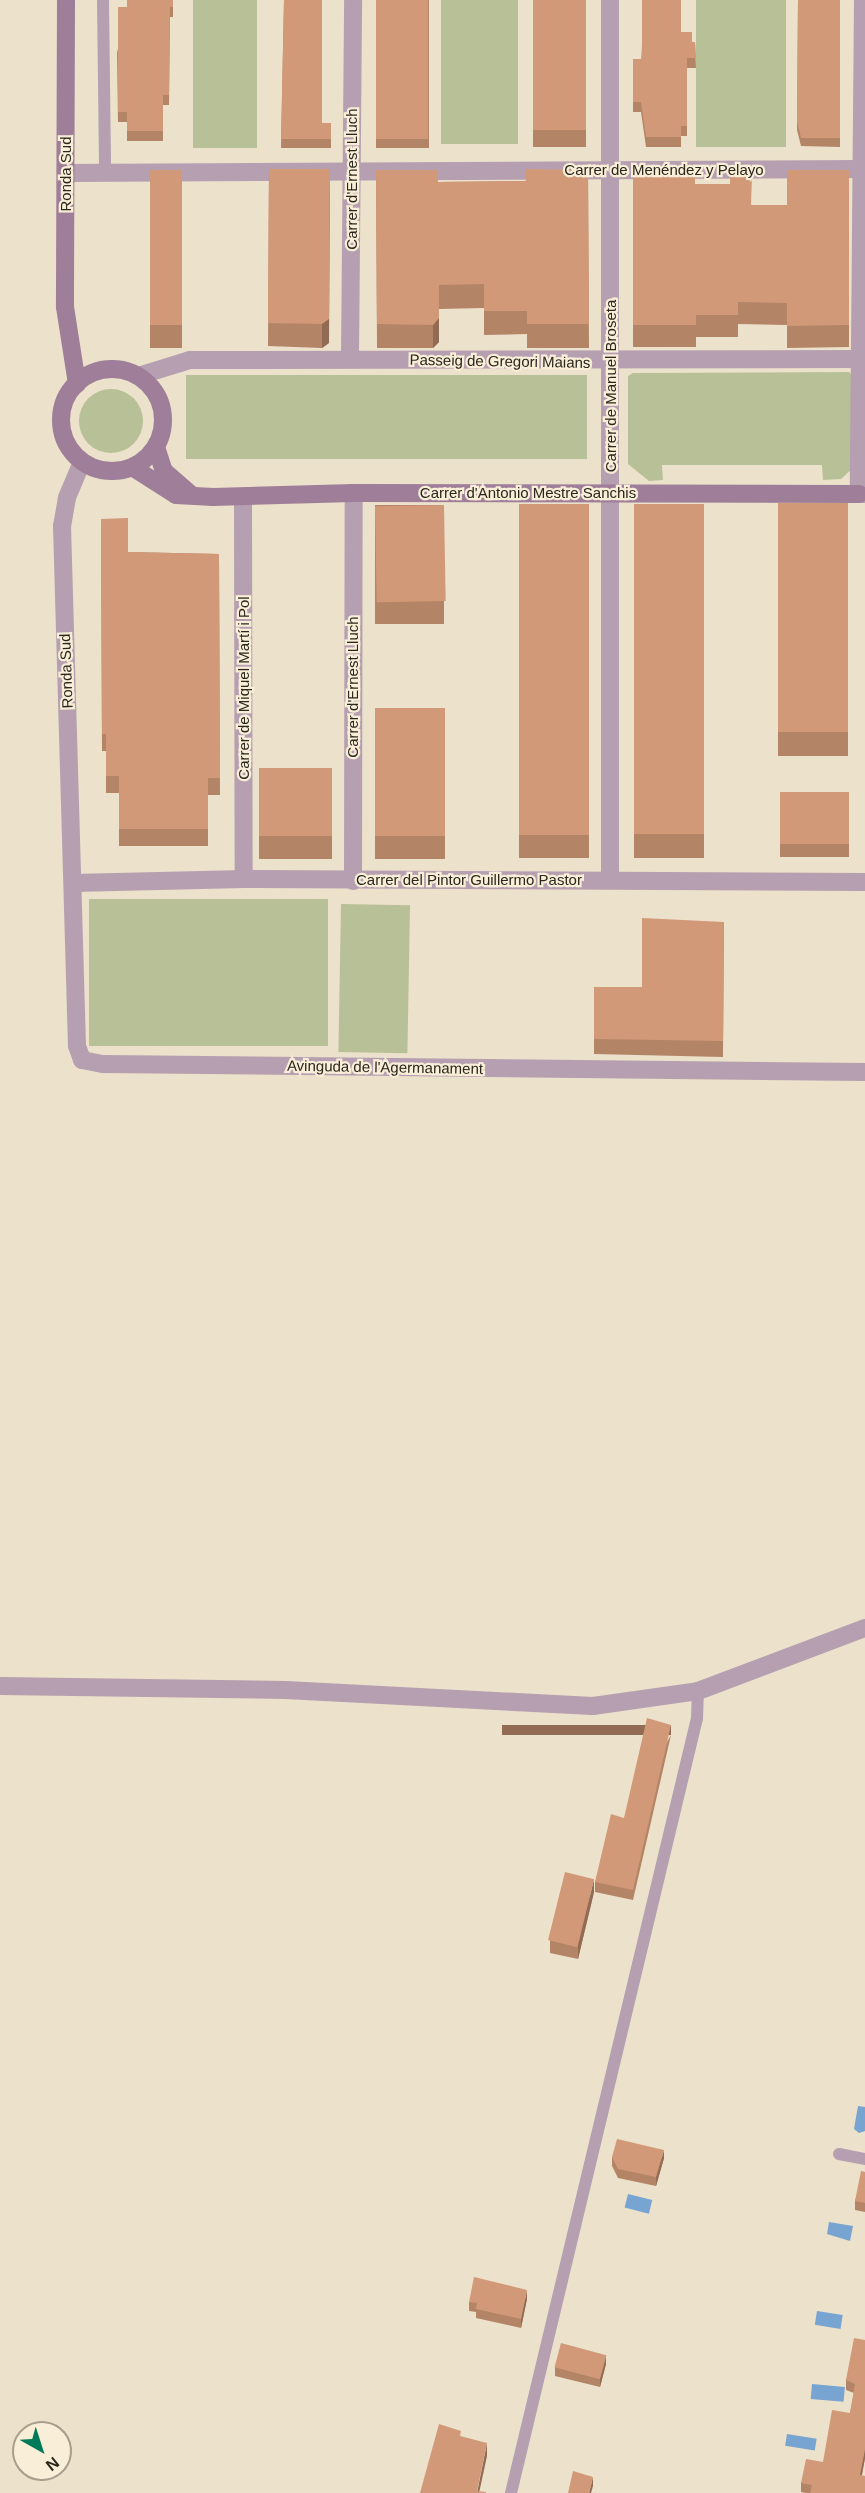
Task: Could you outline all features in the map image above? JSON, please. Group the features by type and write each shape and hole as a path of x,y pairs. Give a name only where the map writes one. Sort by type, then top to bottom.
{"street":[{"name":"Ronda Sud","path":"66,0 65,307 77,384"},
{"name":"Carrer d'Ernest Lluch","path":"350,358 353,0"},
{"name":"Carrer de Manuel Broseta","path":"610,0 610,880"},
{"path":"862,494 863,0"},
{"name":"Carrer de Menéndez y Pelayo","path":"67,173 864,169"},
{"name":"Passeig de Gregori Maians","path":"138,376 190,360 350,358 611,362 863,359"},
{"path":"108,369 138,376 157,395 162,407 162,435 156,447 132,468 106,471 82,462 69,447 62,429 64,404 77,384 108,369"},
{"path":"156,447 164,471 191,495"},
{"name":"Ronda Sud","path":"73,883 62,526 67,498 82,462"},
{"name":"Carrer d'Antonio Mestre Sanchis","path":"132,468 161,489 191,495 243,497 354,493 862,494"},
{"name":"Carrer d'Ernest Lluch","path":"352,880 354,493"},
{"name":"Carrer de Miquel Martí i Pol","path":"243,497 244,879"},
{"name":"Carrer del Pintor Guillermo Pastor","path":"73,883 244,879 865,882"},
{"name":"Avinguda de l'Agermanament","path":"73,883 77,1046 82,1060 102,1064 865,1072"},
{"path":"0,1686 286,1690 592,1706 698,1690 865,1628"}],"lane":[{"path":"104,0 105,172"},
{"path":"511,2493 696,1718 698,1690"},
{"path":"839,2154 865,2159"}],"green space":[{"path":"193,0 257,0 257,148 193,148"},
{"path":"441,0 518,0 518,144 441,144"},
{"path":"696,0 786,0 786,147 696,147"},
{"path":"849,372 854,377 854,467 841,479 823,480 822,465 662,465 663,480 649,481 628,464 628,376 633,373"},
{"path":"186,375 587,375 587,459 186,459"},
{"path":"111,389 129,395 137,403 143,421 137,439 129,447 111,453 93,447 85,439 79,421 85,403 93,395"},
{"path":"89,899 328,899 328,1046 89,1046"},
{"path":"341,904 410,905 407,1053 338,1052"}],"water":[{"path":"858,2106 865,2107 865,2131 859,2133 854,2129"},
{"path":"628,2194 652,2200 649,2214 625,2208"},
{"path":"829,2222 853,2226 850,2241 827,2234"},
{"path":"817,2311 843,2315 840,2329 815,2325"},
{"path":"812,2384 845,2387 844,2402 811,2399"},
{"path":"787,2434 817,2439 815,2451 785,2446"}],"building":[{"path":"127,0 173,0 173,7 170,7 169,95 163,95 163,131 127,131 127,112 118,112 118,7 127,7"},
{"path":"284,0 322,0 322,123 331,123 331,139 281,139"},
{"path":"376,0 428,0 428,139 376,139"},
{"path":"533,0 586,0 586,130 533,130"},
{"path":"642,0 681,0 681,32 692,32 692,42 695,42 696,58 687,58 687,126 681,126 681,137 646,137 641,102 633,102 633,59 641,59"},
{"path":"798,0 840,0 840,138 801,138 797,121"},
{"path":"269,169 330,169 329,319 322,324 268,323"},
{"path":"525,169 588,170 589,324 527,324 527,311 484,311 484,284 439,285 439,318 433,325 377,324 376,170 438,170 438,182 526,181"},
{"path":"150,170 182,170 182,325 150,325"},
{"path":"787,170 849,170 849,325 787,326 787,303 738,302 738,315 696,315 696,325 633,325 633,171 695,171 695,184 730,184 730,175 752,175 751,205 787,205"},
{"path":"778,503 848,503 848,732 778,732"},
{"path":"519,504 589,504 589,835 519,835"},
{"path":"634,504 704,504 704,834 634,834"},
{"path":"444,505 446,601 377,602 375,506"},
{"path":"128,518 128,552 219,554 220,778 208,778 208,829 119,829 119,776 106,776 106,734 102,734 101,519"},
{"path":"375,708 445,708 445,836 375,836"},
{"path":"259,768 332,768 332,836 259,836"},
{"path":"780,792 849,792 849,844 780,844"},
{"path":"642,918 724,922 723,1041 594,1039 594,987 642,987"},
{"path":"647,1718 671,1725 633,1890 595,1882 611,1814 624,1818"},
{"path":"565,1872 594,1879 577,1947 548,1940"},
{"path":"617,2139 664,2150 656,2177 618,2169 612,2157"},
{"path":"861,2171 865,2172 865,2203 855,2201"},
{"path":"474,2277 527,2290 521,2319 476,2309 477,2303 469,2302"},
{"path":"854,2338 865,2340 865,2449 860,2475 865,2476 865,2493 810,2493 812,2485 801,2483 806,2459 823,2462 832,2410 850,2413 855,2384 846,2380"},
{"path":"561,2343 606,2355 600,2379 555,2367"},
{"path":"439,2424 461,2431 460,2436 487,2443 477,2491 486,2493 420,2493"},
{"path":"573,2471 593,2477 589,2493 568,2493"}]}
